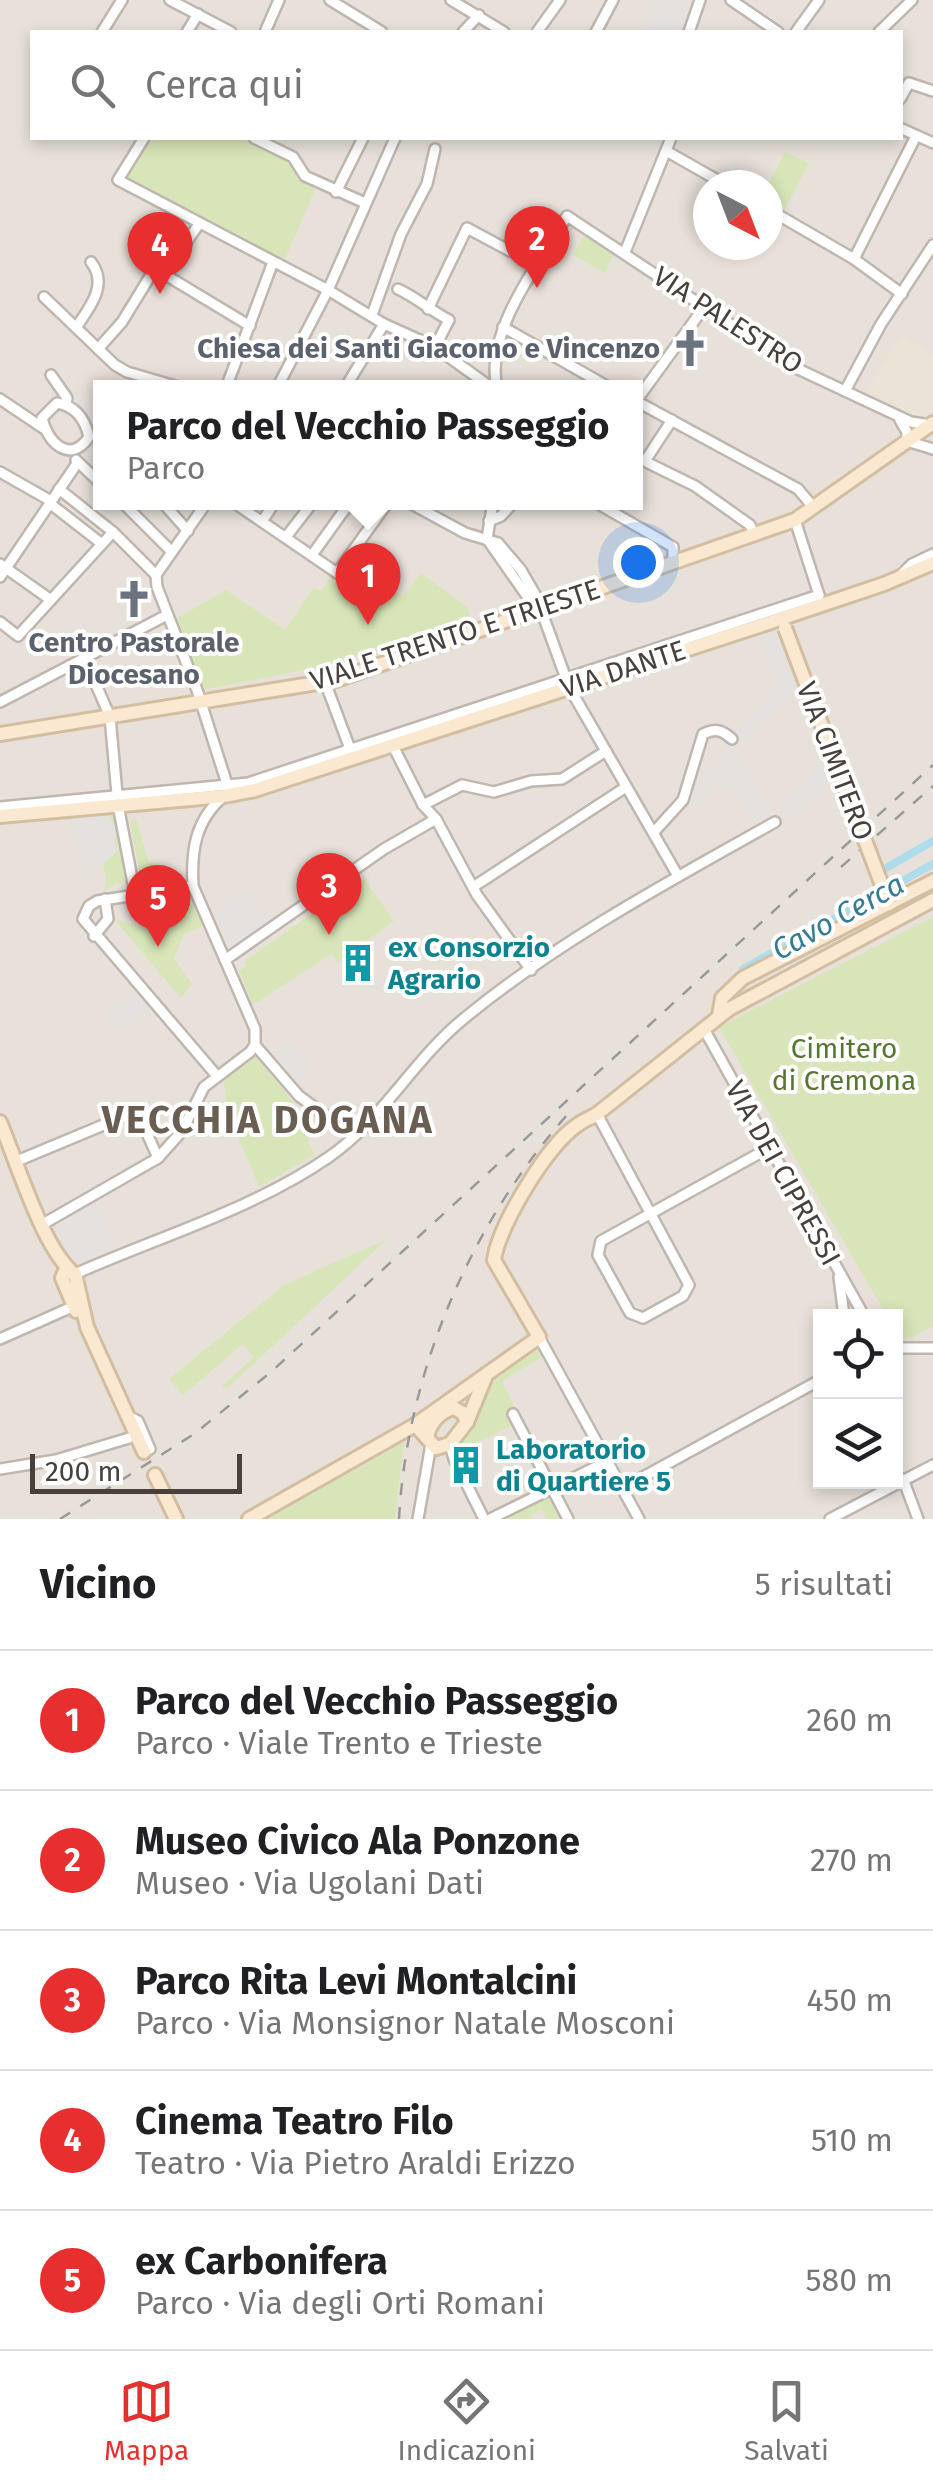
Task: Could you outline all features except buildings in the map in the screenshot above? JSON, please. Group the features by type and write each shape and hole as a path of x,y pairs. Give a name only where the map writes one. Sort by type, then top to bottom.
{"main road":[{"name":"VIALE TRENTO E TRIESTE","path":"0,734 330,681 795,520 932,424"},
{"name":"VIA DANTE","path":"0,816 226,792 316,771 567,682 781,618 817,601 897,579 933,563"},
{"name":"VIA CIMITERO","path":"781,618 888,904"},
{"path":"719,1016 722,998 743,978 933,881"},
{"path":"249,1519 416,1425 539,1337 497,1269 496,1246 516,1205 554,1147 575,1126 597,1114 719,1016 760,990 933,900"},
{"path":"0,1122 43,1224 69,1273 76,1309 125,1415 147,1450"},
{"path":"436,1444 429,1428 486,1375"},
{"path":"436,1444 467,1422 486,1375"},
{"path":"446,1410 460,1410 467,1422"},
{"path":"416,1425 436,1444"},
{"path":"155,1475 176,1519"}],"street":[{"path":"103,30 122,0"},
{"path":"170,0 194,8 228,30"},
{"path":"265,30 278,3 266,0"},
{"path":"330,0 379,30"},
{"path":"451,0 501,30"},
{"path":"538,30 560,0"},
{"path":"597,0 612,3 597,30"},
{"path":"690,30 700,0"},
{"path":"731,0 775,30"},
{"path":"797,30 819,0"},
{"path":"881,30 912,0"},
{"path":"465,30 479,15"},
{"path":"903,94 909,84 930,89 933,74"},
{"path":"903,130 933,143"},
{"path":"854,259 916,136"},
{"path":"143,140 118,180 328,290 384,324 434,347 483,380"},
{"path":"258,140 292,157 305,176 365,204"},
{"path":"336,192 362,140"},
{"path":"281,380 328,290 395,140"},
{"path":"625,252 671,140"},
{"path":"372,315 401,234 427,184 435,149"},
{"path":"668,152 700,170"},
{"name":"VIA PALESTRO","path":"525,258 568,216 798,369 911,422 932,424"},
{"path":"783,218 854,259 902,294"},
{"path":"98,349 122,322 149,278 169,267 198,224"},
{"path":"428,309 467,228 525,258 503,327 496,380"},
{"path":"845,391 881,324 933,244"},
{"path":"155,256 159,271 250,326"},
{"path":"78,326 98,289 98,270 92,262"},
{"path":"229,380 273,262"},
{"path":"398,288 449,320 434,347"},
{"path":"44,297 127,372 154,380"},
{"path":"643,391 705,306"},
{"path":"353,380 384,324"},
{"path":"503,327 596,380"},
{"path":"51,376 67,398 66,404"},
{"path":"0,399 44,429 93,476"},
{"path":"44,429 45,412 57,404 66,404 83,418 93,441"},
{"path":"643,405 798,489 814,508"},
{"path":"894,414 905,427 907,441 933,449"},
{"path":"643,455 672,420"},
{"path":"63,448 78,450 89,437"},
{"path":"643,460 695,486 750,526 754,534"},
{"path":"52,600 2,570 78,462"},
{"path":"0,472 51,501 52,506 102,544"},
{"path":"59,490 113,532 156,574"},
{"path":"130,510 172,552"},
{"path":"169,510 188,530"},
{"path":"43,1224 158,1158 182,1131 200,1092 255,1045 255,1028 193,886 192,862 199,827 226,792 200,704 154,577 202,510"},
{"path":"247,510 337,573 382,510"},
{"path":"263,520 270,510"},
{"path":"286,537 307,510"},
{"path":"312,555 344,510"},
{"path":"423,510 465,533 498,543 521,570 540,606 567,682 678,876"},
{"path":"487,539 491,510"},
{"path":"489,522 507,510"},
{"path":"609,510 673,547 672,562"},
{"path":"795,520 817,601"},
{"path":"0,622 18,636 113,532"},
{"name":"VIA DANTE","path":"897,579 912,564 933,554"},
{"path":"0,702 168,615"},
{"path":"85,660 110,717 118,801 135,894"},
{"path":"330,681 353,745 358,748"},
{"path":"330,681 349,746 346,752"},
{"name":"VIA DANTE","path":"226,792 470,716"},
{"name":"VIA DANTE","path":"415,730 430,733"},
{"path":"654,832 683,800 704,734 722,731 732,740"},
{"path":"393,746 423,806 436,819 473,887 531,970"},
{"path":"423,806 462,785 494,792 562,780 606,751"},
{"path":"316,771 327,758"},
{"path":"473,887 626,787"},
{"path":"57,811 70,801"},
{"name":"VIA DANTE","path":"0,807 118,801"},
{"path":"225,960 384,850 436,819"},
{"path":"69,1273 256,1199 328,1158 354,1136 442,1038 531,970 678,876 775,822"},
{"path":"193,886 105,900 92,904 84,915 94,936 217,1076"},
{"path":"94,936 108,920 105,900"},
{"name":"VIA DEI CIPRESSI","path":"704,1029 860,1309"},
{"path":"255,1045 298,1096 354,1136"},
{"path":"17,1161 137,1111 158,1158"},
{"path":"597,1114 651,1214 689,1285 688,1290 643,1318 630,1313 598,1255 601,1241 651,1214 770,1148"},
{"path":"839,1275 843,1309"},
{"path":"0,1339 76,1309"},
{"path":"539,1337 639,1519"},
{"path":"903,1348 933,1348"},
{"path":"623,1488 813,1384"},
{"path":"513,1414 568,1519"},
{"path":"0,1469 56,1460 129,1438"},
{"path":"418,1519 436,1444 454,1459 487,1519 608,1461"},
{"path":"903,1479 933,1465"},
{"path":"903,1482 918,1519"},
{"path":"866,1489 867,1498"},
{"path":"830,1519 884,1489"}],"shaded area":[{"path":"0,0 933,0 933,1519 0,1519"},
{"path":"655,0 688,0 686,7 693,10 687,30 643,30"},
{"path":"902,335 933,355 933,411 928,415 911,418 864,395"},
{"path":"59,372 73,387 70,392 93,416 93,474 74,464 31,424 60,393 52,378","holes":["63,407 76,415 85,434 75,446 59,441 46,422 48,415"]},
{"path":"778,628 799,688 739,744 732,733 780,689 760,635"},
{"path":"730,743 773,813 755,823 731,784 726,786 722,781 714,786 716,790 695,803 689,794 693,781 697,782 716,764"},
{"path":"822,765 831,781 783,824 777,807"},
{"path":"106,811 118,833 114,837 117,852 88,868 89,875 83,877 74,814"},
{"path":"246,890 269,925 232,950 215,912"},
{"path":"135,992 149,1007 122,1031 108,1016"},
{"path":"286,1043 293,1050 296,1048 313,1071 299,1081 274,1051"},
{"path":"97,1202 115,1246 71,1264 55,1225"}],"green space":[{"path":"147,140 249,140 290,160 297,177 316,187 283,264 123,178"},
{"path":"785,152 809,163 784,211 783,170 776,170"},
{"path":"585,233 615,252 605,273 573,255"},
{"path":"347,562 403,596 421,573 467,607 470,617 333,664 203,690 174,620 226,590 285,630 314,587 321,591"},
{"path":"106,811 114,811 127,879 104,891 103,863 117,852 113,836 118,833"},
{"path":"136,820 149,863 156,863 153,885 141,880 130,821"},
{"path":"363,877 394,921 338,962 331,954 253,1005 239,971 246,966 244,962"},
{"path":"176,898 195,906 205,925 184,934 174,959 192,984 181,998 114,919 152,930 158,912 156,900"},
{"name":"Cimitero di Cremona","path":"933,917 933,1326 903,1339 903,1309 883,1309 719,1027"},
{"path":"255,1055 295,1105 314,1155 259,1187 226,1108 224,1077"},
{"path":"387,1239 228,1388 221,1387 254,1357 243,1344 183,1395 169,1379 284,1285"},
{"path":"535,1348 542,1357 504,1380 517,1410 507,1416 512,1425 456,1454 455,1448 491,1381"},
{"path":"404,1442 395,1519 267,1519"},
{"path":"549,1494 562,1519 547,1519 542,1510 531,1515 532,1519 501,1519"}],"waterway":[{"path":"886,868 933,841"},
{"name":"Cavo Cerca","path":"743,969 933,864"}],"railway":[{"path":"60,1519 194,1434 271,1372 933,765"},
{"path":"841,867 933,786"},
{"path":"399,1519 415,1409 450,1303 501,1204 567,1115"}],"place":[{"name":"Museo Civico Ala Ponzone","path":"537,288"},
{"name":"Cinema Teatro Filo","path":"160,294"},
{"name":"Chiesa dei Santi Giacomo e Vincenzo","path":"690,348"},
{"name":"Centro Pastorale Diocesano","path":"134,599"},
{"name":"Parco del Vecchio Passeggio","path":"368,625"},
{"name":"Parco Rita Levi Montalcini","path":"329,935"},
{"name":"ex Carbonifera","path":"158,947"},
{"name":"ex Consorzio Agrario","path":"358,963"},
{"name":"Laboratorio di Quartiere 5","path":"466,1465"}],"district":[{"name":"VECCHIA DOGANA","path":"268,1120"}]}
